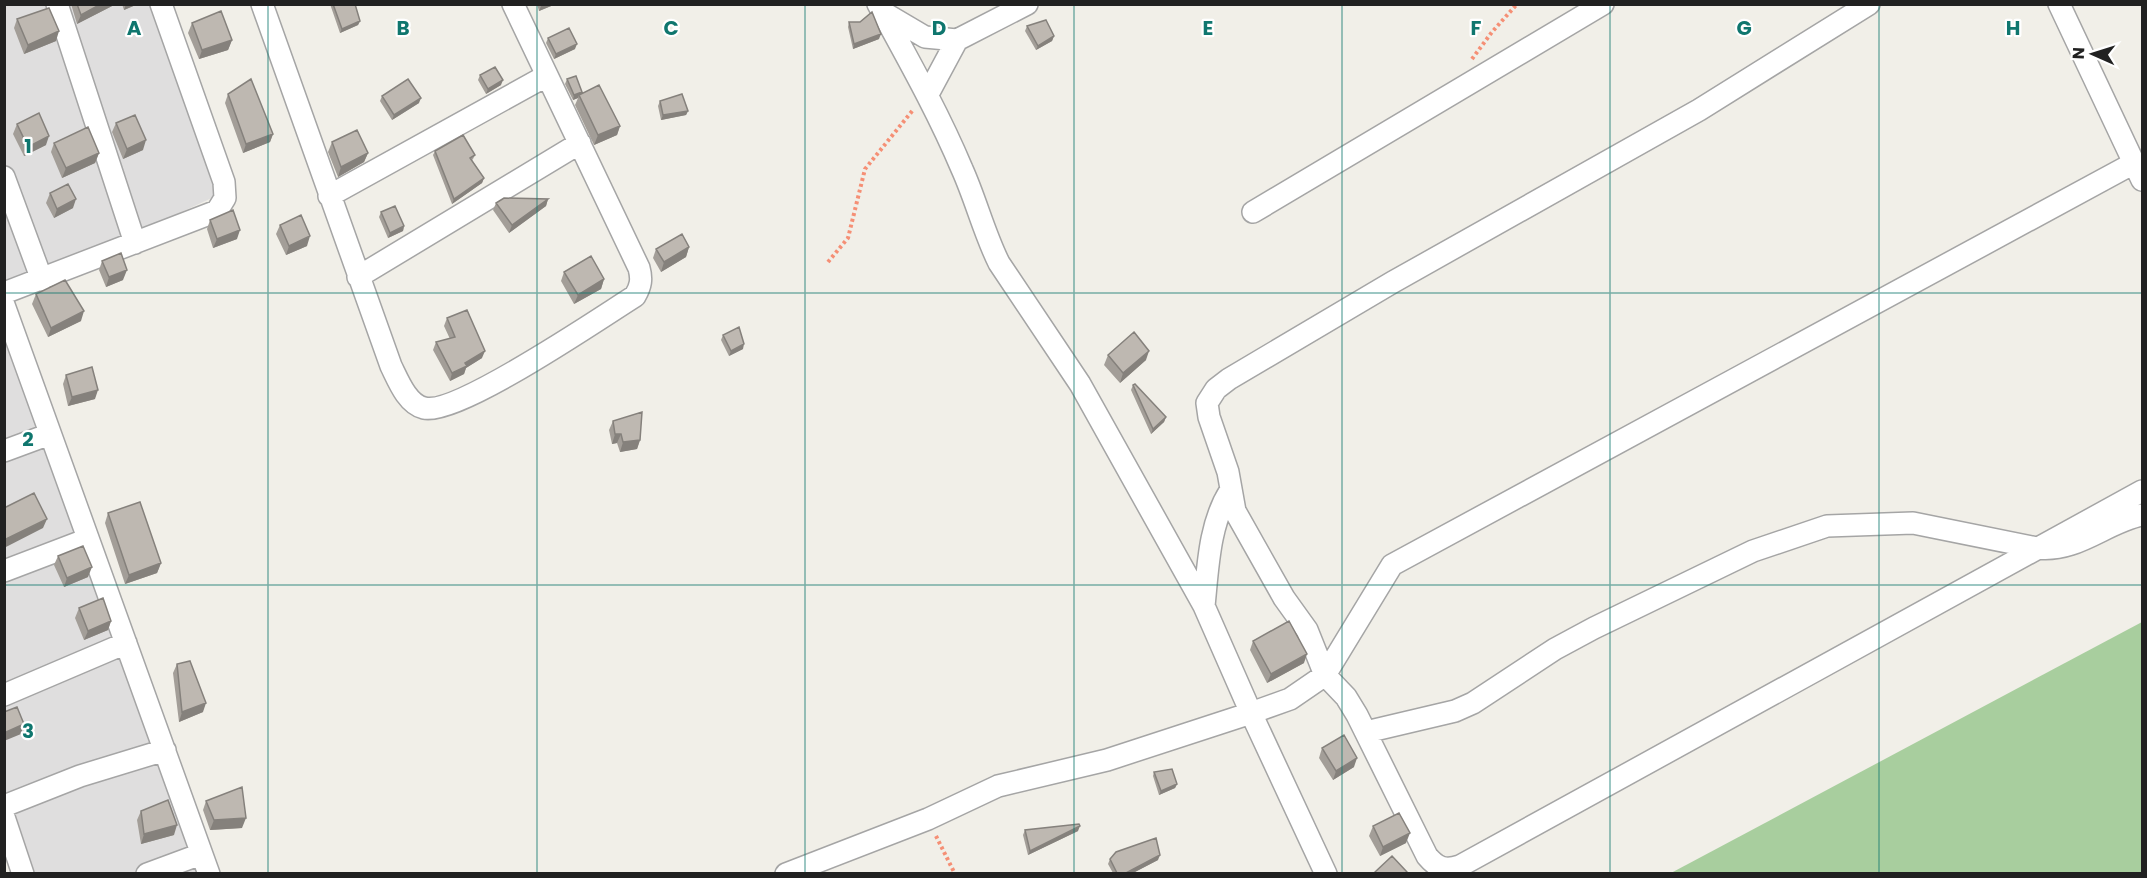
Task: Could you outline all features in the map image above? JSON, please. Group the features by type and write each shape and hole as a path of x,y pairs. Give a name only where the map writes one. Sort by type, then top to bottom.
{"street":[{"path":"57,4 135,243"},
{"path":"4,293 217,211 225,198 224,182 216,155 161,4"},
{"path":"262,4 391,366 413,402 424,408 439,408 475,393 635,296 639,289 641,278 639,268 513,4"},
{"path":"928,94 957,40 1027,4"},
{"path":"1253,212 1603,4"},
{"path":"1869,4 1699,110 1393,282 1216,389 1207,403 1209,417 1220,442 1235,511 1284,598 1307,630 1325,675 1346,698 1366,732 1427,856 1442,868 1450,869 1471,861 2142,491"},
{"path":"786,873 928,819 998,786 1107,760 1290,699 1325,675 1392,565 2138,171 2059,4"},
{"path":"880,8 920,35 957,40"},
{"path":"880,8 928,94 966,177 999,263 1080,384 1204,606 1326,873"},
{"path":"329,196 546,75"},
{"path":"358,277 580,143"},
{"path":"4,177 42,280"},
{"path":"4,305 209,873"},
{"path":"4,451 50,434"},
{"path":"1204,606 1211,542 1219,512 1230,490"},
{"path":"1366,732 1455,711 1473,703 1555,649 1594,628 1753,551 1827,526 1913,523 2037,548 2054,549 2142,515"},
{"path":"4,571 88,539"},
{"path":"4,695 126,644"},
{"path":"4,806 80,776 165,750"},
{"path":"4,817 23,873"},
{"path":"147,873 201,854"}],"path":[{"path":"1462,88 1473,56 1517,4"},
{"path":"828,262 848,238 856,217 865,169 928,94"},
{"path":"928,819 955,873"}],"shaded area":[{"path":"4,5 155,5 216,196 5,294"},
{"path":"4,298 206,873 22,873 5,832"}],"green space":[{"path":"2142,622 2142,873 1671,873"}],"building":[{"path":"77,4 101,4 81,15"},
{"path":"333,4 355,4 360,21 342,29"},
{"path":"49,8 59,31 28,45 17,19"},
{"path":"221,11 232,40 202,50 192,23"},
{"path":"872,12 881,34 854,44 849,22 860,22"},
{"path":"1046,20 1054,36 1038,46 1027,26"},
{"path":"569,28 577,44 556,54 548,38"},
{"path":"495,67 503,80 488,89 480,75"},
{"path":"576,76 582,92 574,95 567,79"},
{"path":"251,79 273,134 246,144 228,94"},
{"path":"408,79 421,98 394,115 382,96"},
{"path":"599,85 620,126 598,135 579,95"},
{"path":"682,94 688,111 663,115 660,101"},
{"path":"39,113 49,136 28,147 17,124"},
{"path":"135,115 146,140 127,149 116,123"},
{"path":"88,127 99,153 66,168 54,143"},
{"path":"357,130 368,153 341,167 332,142"},
{"path":"463,135 475,155 470,158 484,178 454,199 435,151"},
{"path":"68,184 76,199 57,209 50,193"},
{"path":"504,198 548,199 512,225 496,203"},
{"path":"395,206 404,226 390,233 381,212"},
{"path":"233,210 240,230 217,239 210,220"},
{"path":"301,215 310,236 289,246 280,225"},
{"path":"682,234 689,247 664,262 656,249"},
{"path":"121,253 127,270 109,277 102,261"},
{"path":"591,256 604,279 578,295 564,272"},
{"path":"65,280 84,311 51,328 36,294"},
{"path":"467,310 485,351 465,363 467,366 452,373 436,342 455,337 447,318"},
{"path":"739,327 744,344 731,351 723,335"},
{"path":"1134,332 1149,351 1123,373 1108,355"},
{"path":"92,367 98,390 72,397 66,375"},
{"path":"1135,384 1166,417 1153,429 1133,385"},
{"path":"642,412 640,440 623,442 621,434 615,434 613,421"},
{"path":"34,493 47,519 4,540 4,508"},
{"path":"140,502 161,563 129,575 108,513"},
{"path":"83,546 92,567 67,578 58,556"},
{"path":"103,598 111,621 88,631 79,608"},
{"path":"1289,621 1307,654 1271,674 1253,641"},
{"path":"190,661 206,703 182,712 177,664"},
{"path":"17,707 24,724 4,733 4,712"},
{"path":"1344,735 1357,758 1336,771 1322,748"},
{"path":"1172,769 1177,784 1161,791 1154,772"},
{"path":"242,787 246,818 214,820 206,801"},
{"path":"168,800 177,825 144,834 141,811"},
{"path":"1399,813 1410,833 1383,847 1373,826"},
{"path":"1079,824 1080,826 1030,851 1025,830"},
{"path":"1156,838 1160,855 1126,873 1117,873 1110,859 1116,852"},
{"path":"1392,856 1407,872 1375,872"}]}
